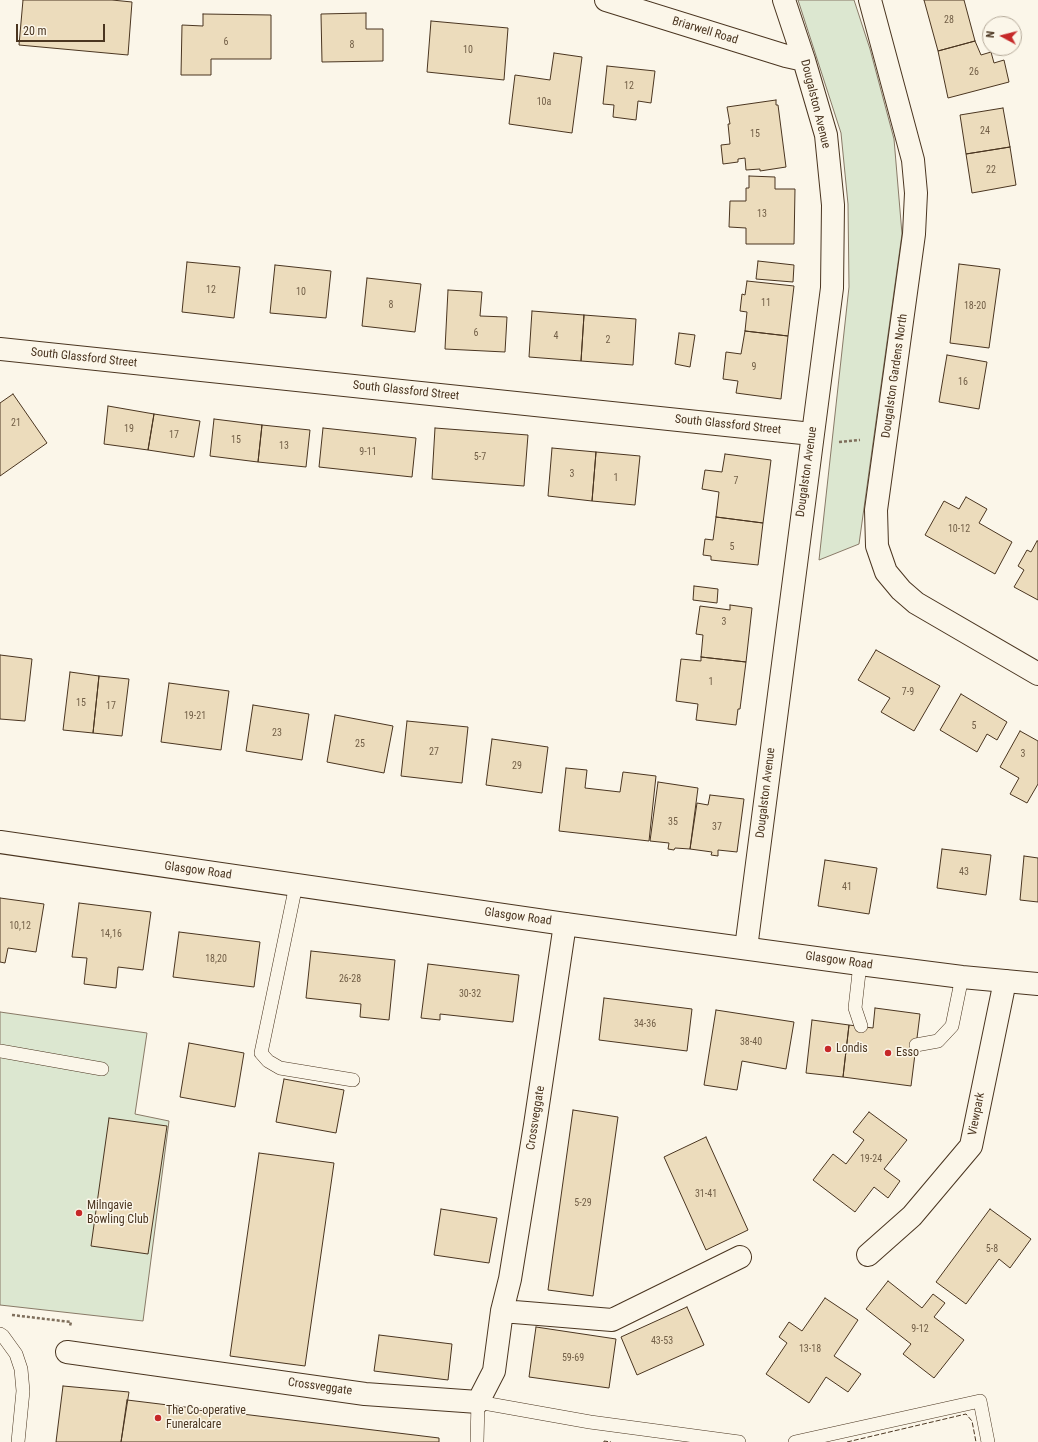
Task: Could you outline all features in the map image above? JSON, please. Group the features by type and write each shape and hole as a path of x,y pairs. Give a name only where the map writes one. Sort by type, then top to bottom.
{"street":[{"name":"Briarwell Road","path":"606,0 786,56 804,60"},
{"name":"Dougalston Avenue","path":"746,948 811,439 832,288 833,205 826,135 804,60 784,0"},
{"name":"Dougalston Gardens North","path":"870,0 913,160 916,193 914,234 876,510 877,546 886,572 901,590 916,602 1038,674"},
{"name":"South Glassford Street","path":"0,349 811,439"},
{"name":"Glasgow Road","path":"0,842 565,924 962,977 1038,984"},
{"name":"Crossveggate","path":"67,1352 365,1394 478,1402 494,1371 502,1310 510,1279 535,1125 565,924"},
{"name":"Viewpark","path":"868,1255 912,1216 971,1146 1005,981"},
{"path":"502,1310 612,1320 740,1257"}],"lane":[{"path":"296,885 261,1054 268,1061 280,1068 353,1080"},
{"path":"860,964 855,1008 861,1026"},
{"path":"916,1045 938,1041 952,1026 962,977"},
{"path":"0,1051 102,1069"},
{"path":"0,1334 16,1354 21,1369 23,1391 18,1442"},
{"path":"796,1442 980,1401 988,1442"},
{"path":"477,1442 478,1402 590,1422 739,1442"}],"path":[{"path":"811,439 886,438"},
{"path":"8,1314 71,1322 67,1352"}],"green space":[{"path":"798,0 854,0 870,49 894,139 902,234 859,544 819,560 849,287 848,204 841,133"},
{"name":"Milngavie Bowling Club","path":"0,1012 147,1033 135,1114 169,1121 143,1321 0,1305"}],"building":[{"path":"23,0 112,0 132,2 128,55 19,45"},
{"path":"924,0 964,0 975,41 938,51"},
{"path":"366,13 366,29 383,29 383,61 322,62 321,14"},
{"path":"203,14 271,15 271,59 211,59 211,75 181,75 182,25 203,26"},
{"path":"431,21 508,28 504,80 427,72"},
{"path":"975,41 982,56 992,56 994,63 1004,60 1009,82 948,98 938,51"},
{"path":"554,53 582,57 572,133 509,124 515,75 550,80"},
{"path":"607,66 655,71 651,103 638,101 636,120 613,117 614,105 603,104"},
{"path":"776,100 776,105 778,105 786,167 760,171 760,169 746,170 745,158 738,159 738,162 723,164 721,145 730,144 728,124 730,124 727,107"},
{"path":"1003,108 1010,147 966,154 960,115"},
{"path":"1010,147 1016,185 972,193 966,154"},
{"path":"749,176 775,177 775,189 795,189 794,244 746,244 746,228 729,227 730,201 746,201 746,188 749,188"},
{"path":"758,261 794,265 793,282 756,279"},
{"path":"187,262 240,267 234,318 182,312"},
{"path":"959,264 1000,269 989,348 950,343"},
{"path":"275,265 331,271 326,318 270,313"},
{"path":"367,278 421,284 415,332 362,326"},
{"path":"747,281 794,286 788,336 745,331 747,312 740,311 742,294 745,295"},
{"path":"448,290 482,292 480,316 507,317 505,352 445,349"},
{"path":"532,311 584,315 581,361 529,357"},
{"path":"584,315 636,319 633,365 581,361"},
{"path":"745,331 788,336 781,399 736,393 738,381 723,379 726,352 741,354"},
{"path":"679,333 695,335 690,367 675,364"},
{"path":"947,355 987,362 979,409 939,402"},
{"path":"13,394 47,443 0,476 0,403"},
{"path":"108,406 154,414 148,450 104,444"},
{"path":"154,414 200,421 194,457 148,450"},
{"path":"214,419 262,425 258,462 210,456"},
{"path":"262,425 310,430 306,467 258,462"},
{"path":"323,428 416,438 412,477 319,467"},
{"path":"435,428 528,435 524,486 432,479"},
{"path":"552,448 596,452 592,501 548,496"},
{"path":"596,452 640,456 635,505 592,501"},
{"path":"725,454 771,460 763,523 716,517 719,492 702,489 705,470 722,472"},
{"path":"966,497 987,509 979,523 1012,542 995,574 925,535 944,501 959,509"},
{"path":"716,517 763,523 758,565 711,560 711,556 703,555 705,539 713,540"},
{"path":"1037,541 1038,600 1014,587 1024,570 1018,566 1027,550 1031,552"},
{"path":"694,586 718,589 717,603 693,600"},
{"path":"730,605 752,608 746,662 701,657 703,635 696,634 700,606 730,610"},
{"path":"876,650 940,686 914,731 881,712 890,698 858,680"},
{"path":"0,655 32,659 25,721 0,719"},
{"path":"701,657 746,662 740,709 738,709 736,725 696,720 698,704 676,701 681,659 701,661"},
{"path":"70,672 99,676 93,733 63,730"},
{"path":"99,676 129,679 122,736 93,733"},
{"path":"169,683 229,691 221,750 161,742"},
{"path":"961,694 1007,722 997,740 987,734 977,752 940,730"},
{"path":"253,705 309,714 302,760 246,751"},
{"path":"335,715 393,726 384,773 327,762"},
{"path":"407,721 468,727 462,783 401,776"},
{"path":"1020,731 1038,741 1038,784 1027,803 1010,794 1019,778 1000,767"},
{"path":"492,739 548,747 542,793 486,785"},
{"path":"566,768 587,770 585,788 620,792 623,772 656,776 649,841 559,831"},
{"path":"658,782 698,788 690,849 668,849 669,843 650,841"},
{"path":"710,795 744,799 737,852 718,850 718,856 711,855 712,852 690,849 697,803 708,805"},
{"path":"942,849 991,855 986,895 937,888"},
{"path":"1024,856 1038,858 1038,902 1020,900"},
{"path":"825,860 877,868 869,914 818,906"},
{"path":"0,898 44,904 36,952 8,948 5,963 0,962"},
{"path":"79,903 151,912 143,970 118,967 116,988 84,984 87,958 72,957"},
{"path":"179,932 260,942 254,987 173,977"},
{"path":"311,951 395,960 389,1020 360,1017 361,1004 306,998"},
{"path":"428,964 519,975 513,1022 440,1014 440,1020 421,1018"},
{"path":"604,998 692,1009 687,1051 599,1040"},
{"path":"875,1008 920,1014 911,1086 843,1077 849,1025 873,1028"},
{"path":"716,1010 794,1022 786,1069 742,1061 737,1090 704,1085"},
{"name":"Londis","path":"812,1020 849,1025 843,1077 806,1073"},
{"path":"189,1043 244,1053 235,1107 180,1097"},
{"path":"284,1079 344,1090 336,1133 276,1122"},
{"path":"573,1110 618,1117 593,1296 548,1290"},
{"path":"869,1112 907,1140 884,1169 900,1181 888,1198 874,1187 855,1212 813,1180 833,1154 846,1164 864,1140 853,1132"},
{"path":"109,1118 167,1126 148,1254 91,1246"},
{"path":"706,1137 748,1230 706,1250 664,1157"},
{"path":"259,1153 334,1163 305,1366 230,1356"},
{"path":"441,1209 497,1218 489,1263 434,1255"},
{"path":"990,1209 1031,1239 1010,1268 999,1259 966,1304 936,1282"},
{"path":"888,1281 922,1308 933,1294 945,1303 934,1317 964,1340 934,1378 903,1354 911,1344 866,1309"},
{"path":"825,1298 858,1320 834,1356 861,1374 848,1392 826,1377 809,1403 766,1374 787,1343 779,1337 789,1322 802,1331"},
{"path":"687,1307 704,1345 637,1375 621,1337"},
{"path":"536,1327 616,1339 609,1388 529,1377"},
{"path":"379,1335 452,1344 448,1380 374,1371"},
{"path":"63,1386 129,1392 121,1442 56,1442"},
{"path":"127,1400 439,1438 439,1442 121,1442"}],"fence":[{"path":"847,1442 966,1414 972,1421 976,1442"},
{"path":"604,1442 611,1442"}],"place":[{"name":"Londis","path":"828,1049"},
{"name":"Esso","path":"888,1053"},
{"name":"Milngavie Bowling Club","path":"79,1213"},
{"name":"The Co-operative Funeralcare","path":"158,1418"}]}
